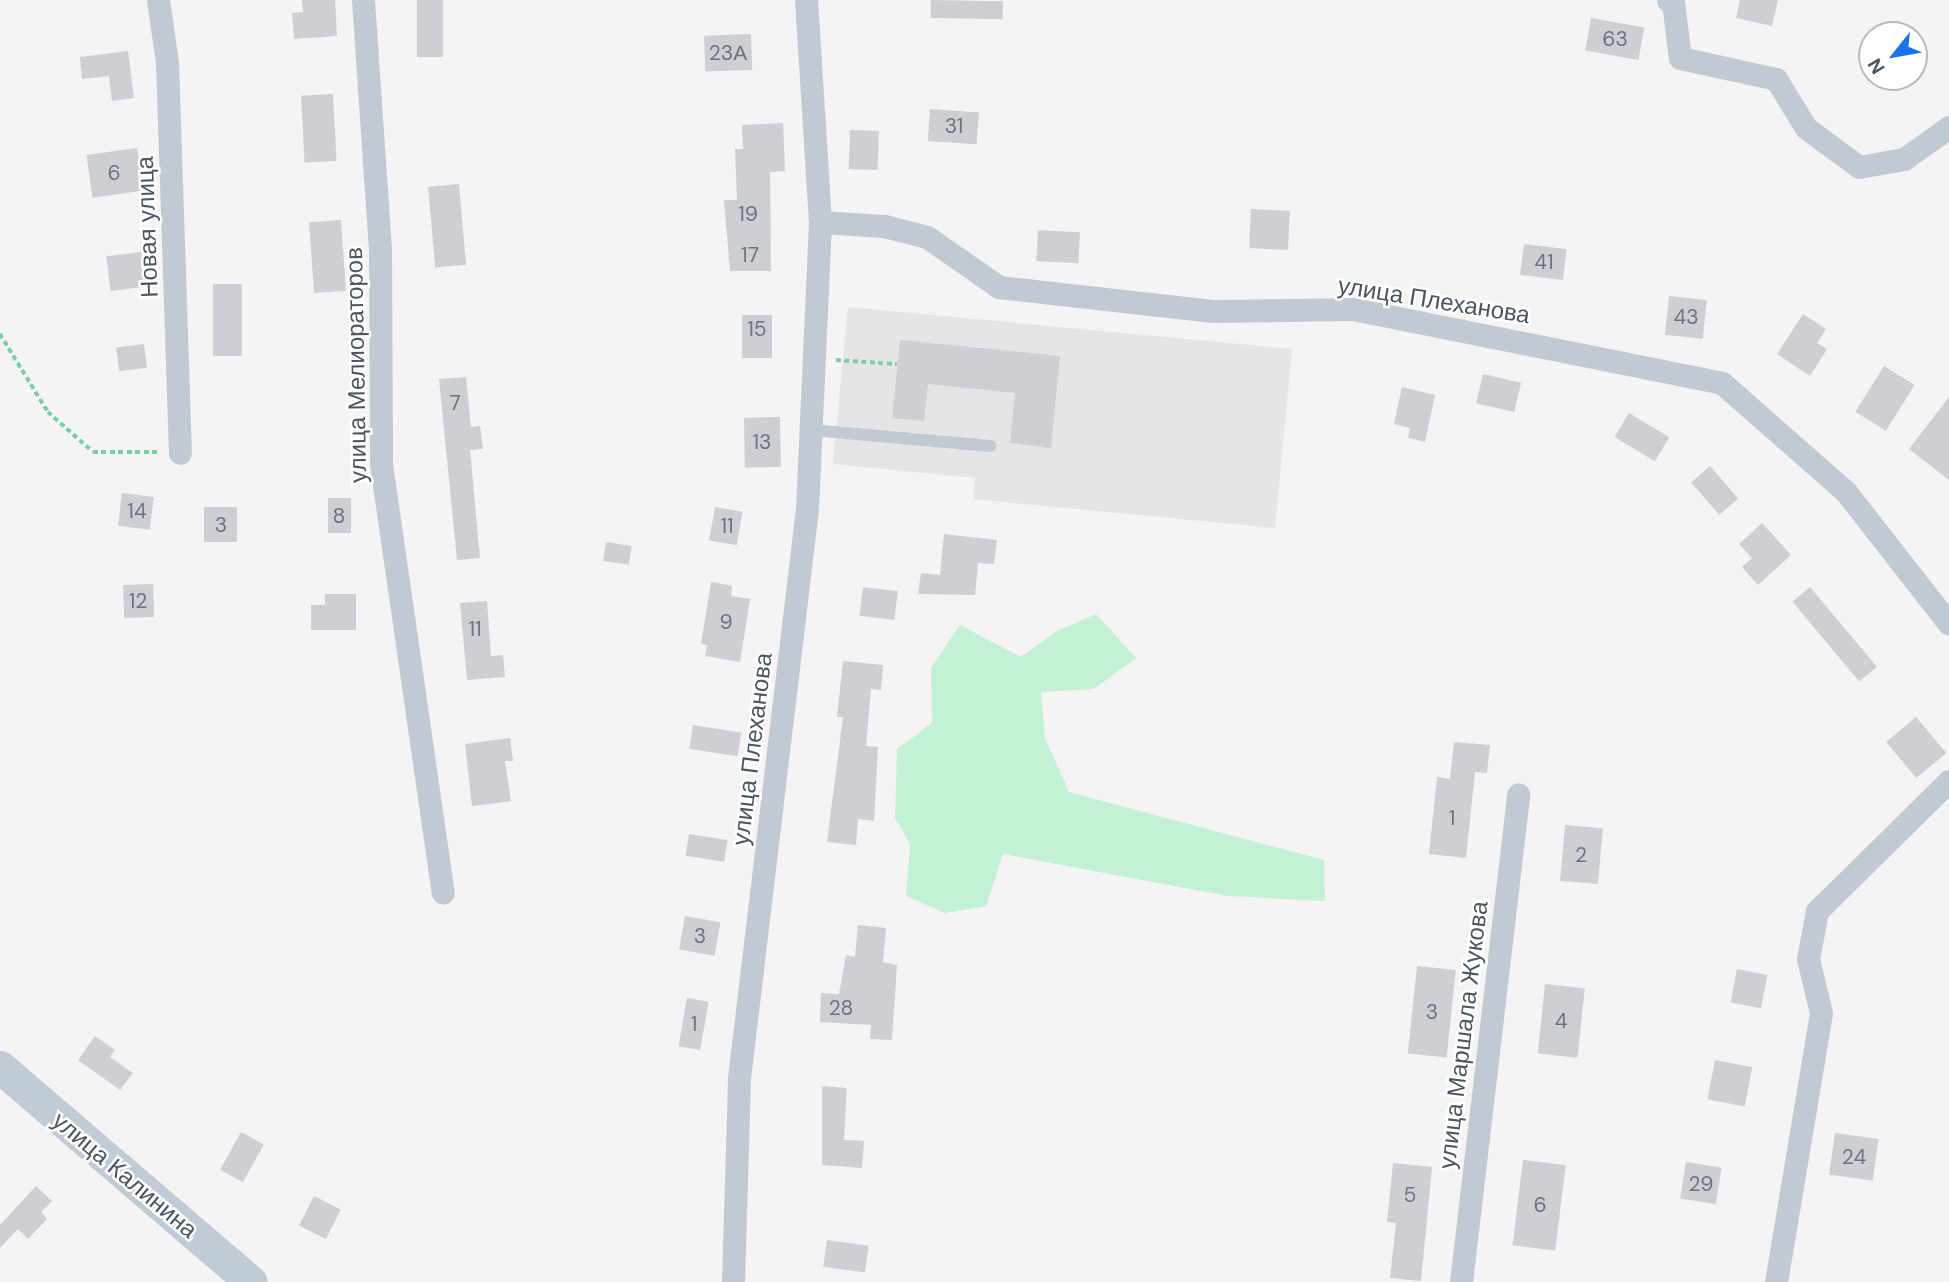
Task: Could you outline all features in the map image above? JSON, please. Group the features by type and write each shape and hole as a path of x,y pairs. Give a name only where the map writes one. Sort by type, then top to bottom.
{"main road":[{"name":"улица Калинина","path":"0,1067 251,1282"}],"street":[{"name":"Новая улица","path":"158,0 167,62 180,453"},
{"name":"улица Мелиораторов","path":"363,0 380,251 381,464 443,893"},
{"name":"улица Плеханова","path":"733,1282 740,1078 807,509 820,222 806,0"},
{"path":"1668,0 1673,2 1680,58 1776,79 1806,128 1859,167 1904,159 1949,127"},
{"name":"улица Плеханова","path":"820,222 884,226 927,237 999,287 1213,311 1353,309 1722,383 1846,492 1949,624"},
{"path":"1776,1282 1821,1013 1808,959 1816,911 1949,781"},
{"name":"улица Маршала Жукова","path":"1461,1282 1518,794"}],"lane":[{"path":"811,430 990,446"}],"path":[{"path":"0,334 48,411 93,452 180,453"},
{"path":"812,359 897,363"}],"shaded area":[{"path":"848,307 1292,349 1275,528 973,499 975,478 833,464"}],"green space":[{"path":"1096,614 1136,658 1094,689 1041,692 1045,738 1069,792 1324,860 1325,901 1228,896 1003,854 986,906 945,913 906,896 910,844 895,818 897,749 932,723 931,668 960,625 1021,657 1057,631"}],"building":[{"path":"302,0 335,0 337,36 294,39 292,13 303,12"},
{"path":"417,0 443,0 443,57 417,57"},
{"path":"931,0 1003,1 1003,19 931,18"},
{"path":"1740,0 1778,0 1772,26 1736,18"},
{"path":"1591,18 1644,27 1638,60 1585,50"},
{"path":"751,34 752,70 705,72 704,36"},
{"path":"128,51 134,98 112,101 109,76 82,79 80,57"},
{"path":"333,94 337,161 305,163 301,96"},
{"path":"930,109 979,112 977,144 928,141"},
{"path":"783,123 785,171 770,172 771,271 730,271 724,200 737,200 735,149 743,149 742,125"},
{"path":"850,130 879,131 878,170 849,169"},
{"path":"137,148 143,191 92,198 86,155"},
{"path":"459,184 466,265 435,267 428,187"},
{"path":"1251,209 1290,211 1288,250 1249,248"},
{"path":"341,220 346,291 314,293 309,222"},
{"path":"1038,230 1080,232 1078,263 1036,261"},
{"path":"1524,244 1567,249 1563,280 1520,275"},
{"path":"141,252 145,287 111,291 106,256"},
{"path":"213,284 242,284 242,356 213,356"},
{"path":"1669,296 1707,300 1703,339 1665,335"},
{"path":"1803,314 1826,329 1817,343 1827,349 1810,376 1777,354"},
{"path":"742,315 772,315 772,358 742,358"},
{"path":"900,340 1060,356 1051,448 1010,443 1015,393 928,384 924,421 892,418"},
{"path":"144,344 147,368 119,371 116,347"},
{"path":"1884,366 1915,385 1886,431 1855,412"},
{"path":"1483,374 1521,383 1514,412 1476,403"},
{"path":"466,377 471,427 480,426 483,449 470,450 480,558 457,560 439,379"},
{"path":"1402,387 1435,395 1425,442 1408,438 1410,428 1394,424"},
{"path":"1949,397 1949,480 1909,449"},
{"path":"1629,413 1669,437 1655,461 1615,437"},
{"path":"780,417 781,467 745,468 744,418"},
{"path":"1710,466 1738,498 1719,515 1691,482"},
{"path":"122,493 154,497 150,530 118,526"},
{"path":"328,498 351,498 351,533 328,533"},
{"path":"204,507 237,507 237,542 204,542"},
{"path":"715,507 743,512 737,545 709,540"},
{"path":"1762,523 1791,555 1758,585 1742,567 1752,558 1739,544"},
{"path":"944,534 997,540 994,564 978,563 975,595 918,594 921,573 940,575"},
{"path":"606,542 632,546 629,565 603,561"},
{"path":"711,582 732,586 731,596 750,599 740,662 705,656 707,645 701,644"},
{"path":"153,584 154,617 124,618 123,585"},
{"path":"863,587 898,591 894,620 859,616"},
{"path":"1810,587 1877,667 1859,681 1792,602"},
{"path":"325,594 356,594 356,630 311,630 311,605 325,605"},
{"path":"487,601 491,656 503,655 505,677 467,680 460,603"},
{"path":"843,661 883,665 881,690 871,689 866,746 878,747 874,821 858,819 856,845 827,842 843,717 837,717"},
{"path":"1916,717 1946,753 1916,778 1886,742"},
{"path":"693,725 741,733 738,756 689,749"},
{"path":"510,738 513,761 505,761 511,801 472,806 465,744"},
{"path":"1454,742 1490,745 1487,773 1475,772 1466,858 1429,854 1437,777 1450,779"},
{"path":"1565,825 1603,828 1598,884 1560,881"},
{"path":"689,834 728,840 724,862 686,856"},
{"path":"685,916 720,922 715,956 679,949"},
{"path":"858,925 886,928 883,962 897,965 892,1040 870,1039 871,1025 820,1022 821,993 839,994 846,955 855,957"},
{"path":"1417,966 1456,970 1447,1058 1408,1054"},
{"path":"1737,969 1767,975 1761,1008 1731,1002"},
{"path":"1545,984 1585,988 1577,1058 1538,1054"},
{"path":"687,998 709,1002 700,1050 678,1046"},
{"path":"95,1036 115,1050 110,1057 133,1073 120,1090 78,1060"},
{"path":"1715,1060 1752,1067 1745,1107 1707,1099"},
{"path":"822,1086 847,1088 844,1140 864,1141 862,1168 822,1165"},
{"path":"241,1132 264,1145 243,1182 220,1170"},
{"path":"1835,1133 1879,1139 1873,1181 1829,1175"},
{"path":"1523,1160 1566,1165 1555,1251 1513,1245"},
{"path":"1686,1162 1722,1168 1716,1204 1680,1199"},
{"path":"1393,1163 1432,1167 1421,1281 1390,1278 1396,1223 1387,1222"},
{"path":"36,1186 52,1201 41,1212 47,1219 28,1239 18,1229 0,1248 0,1225"},
{"path":"314,1196 341,1210 326,1239 299,1225"},
{"path":"827,1240 869,1246 865,1273 823,1267"}]}
